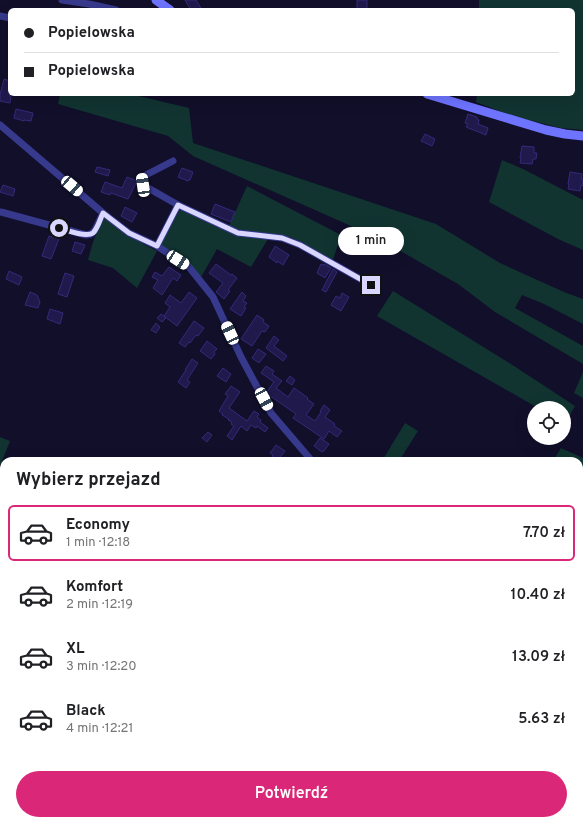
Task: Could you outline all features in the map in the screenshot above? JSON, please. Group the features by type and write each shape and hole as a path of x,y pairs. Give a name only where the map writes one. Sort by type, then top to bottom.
{"street":[{"path":"62,0 107,8"},
{"path":"156,0 167,8"},
{"path":"434,96 546,130 583,136"},
{"path":"0,125 103,213 129,233 157,246 189,267 213,297 241,357 271,413 309,457"},
{"path":"173,161 142,176 143,185 178,205 238,233 282,238 300,245 371,285"},
{"path":"157,246 178,205"},
{"path":"1,212 86,235 91,234 95,230 103,213"}],"green space":[{"path":"479,0 583,0 583,130 561,128 512,116 476,102 477,96 575,96 575,8 479,8"},
{"path":"60,96 138,96 189,108 193,143 436,224 500,263 583,299 583,324 544,304 522,295 515,308 583,346 583,364 495,312 458,284 376,237 193,156 168,136 58,104"},
{"path":"502,160 523,169 583,200 583,250 560,240 489,202"},
{"path":"247,186 341,235 333,260 293,238 245,232 229,226"},
{"path":"180,209 244,236 268,239 251,267 217,249 200,279 194,268 160,245"},
{"path":"105,217 130,236 157,251 137,288 113,268 88,260 97,232"},
{"path":"393,291 567,401 527,402 377,316"},
{"path":"583,372 583,398 574,393"},
{"path":"571,403 575,406 571,413"},
{"path":"405,423 418,431 402,457 384,457"},
{"path":"0,437 10,441 4,457 0,457"},
{"path":"561,448 581,457 555,457"}],"building":[{"path":"185,0 196,0 201,8 190,8"},
{"path":"357,0 367,0 367,8 357,8"},
{"path":"4,79 8,80 8,96 11,97 10,103 0,101"},
{"path":"16,109 33,113 31,121 24,121 14,118"},
{"path":"468,114 477,117 479,120 478,124 488,128 486,135 466,127 468,124 465,123"},
{"path":"425,134 435,139 432,146 421,141"},
{"path":"522,146 534,147 534,153 537,153 536,159 533,159 532,164 520,163"},
{"path":"97,167 110,170 108,176 95,172"},
{"path":"182,168 193,172 190,180 188,181 178,177"},
{"path":"570,172 582,174 581,179 583,179 583,186 581,185 580,191 568,189"},
{"path":"127,177 137,181 128,199 111,193 110,195 101,192 105,182 122,188"},
{"path":"3,185 15,189 13,196 0,192"},
{"path":"215,204 235,212 231,222 211,214"},
{"path":"125,207 137,213 132,222 121,216"},
{"path":"49,236 59,239 51,259 42,256"},
{"path":"75,242 85,245 81,254 72,251"},
{"path":"275,246 289,255 283,265 277,261 277,263 269,257"},
{"path":"216,264 237,278 228,290 230,291 224,299 216,292 223,283 209,273"},
{"path":"321,264 331,268 325,278 317,273"},
{"path":"169,267 181,275 177,281 173,278 162,295 153,288 158,280 152,277 155,272 162,276"},
{"path":"333,269 337,272 326,292 322,290"},
{"path":"9,271 22,277 19,285 6,279"},
{"path":"65,273 74,276 67,297 58,294"},
{"path":"30,292 37,295 40,302 38,308 25,305"},
{"path":"189,292 197,298 177,326 164,316 170,307 165,303 170,295 181,303"},
{"path":"242,292 246,296 243,301 247,303 241,316 230,309"},
{"path":"342,293 349,297 341,311 331,305 336,296 340,298"},
{"path":"50,309 63,313 60,324 47,319"},
{"path":"161,314 166,318 162,322 157,318"},
{"path":"257,315 269,326 265,332 262,331 252,346 241,339"},
{"path":"194,321 204,328 198,336 196,335 185,347 179,343"},
{"path":"156,323 160,327 156,333 151,330"},
{"path":"274,336 279,340 274,346 287,356 283,361 266,348"},
{"path":"207,341 217,349 211,359 200,351"},
{"path":"258,349 266,354 259,363 252,358"},
{"path":"192,359 198,363 187,380 190,382 186,388 178,382"},
{"path":"266,366 274,371 272,374 282,381 276,388 288,397 294,388 314,404 306,415 315,421 324,405 330,410 325,417 335,424 334,426 342,431 337,437 329,431 324,439 293,418 296,414 266,393 274,382 261,373"},
{"path":"223,368 231,374 226,382 217,376"},
{"path":"290,376 295,380 292,385 286,381"},
{"path":"231,386 240,392 229,408 247,421 254,411 259,414 257,417 261,420 260,422 268,428 265,432 257,426 256,428 251,425 247,431 241,426 232,440 227,436 234,426 231,424 232,422 228,420 229,419 222,415 223,414 219,411 228,396 225,394"},
{"path":"208,432 212,435 207,442 202,438"},
{"path":"320,438 329,444 322,452 314,446"},
{"path":"276,445 285,451 280,457 272,457 273,455 270,453"}],"route":[{"path":"59,228 86,235 91,234 95,230 103,213 129,233 157,246 178,205 238,233 282,238 300,245 371,285"}]}
